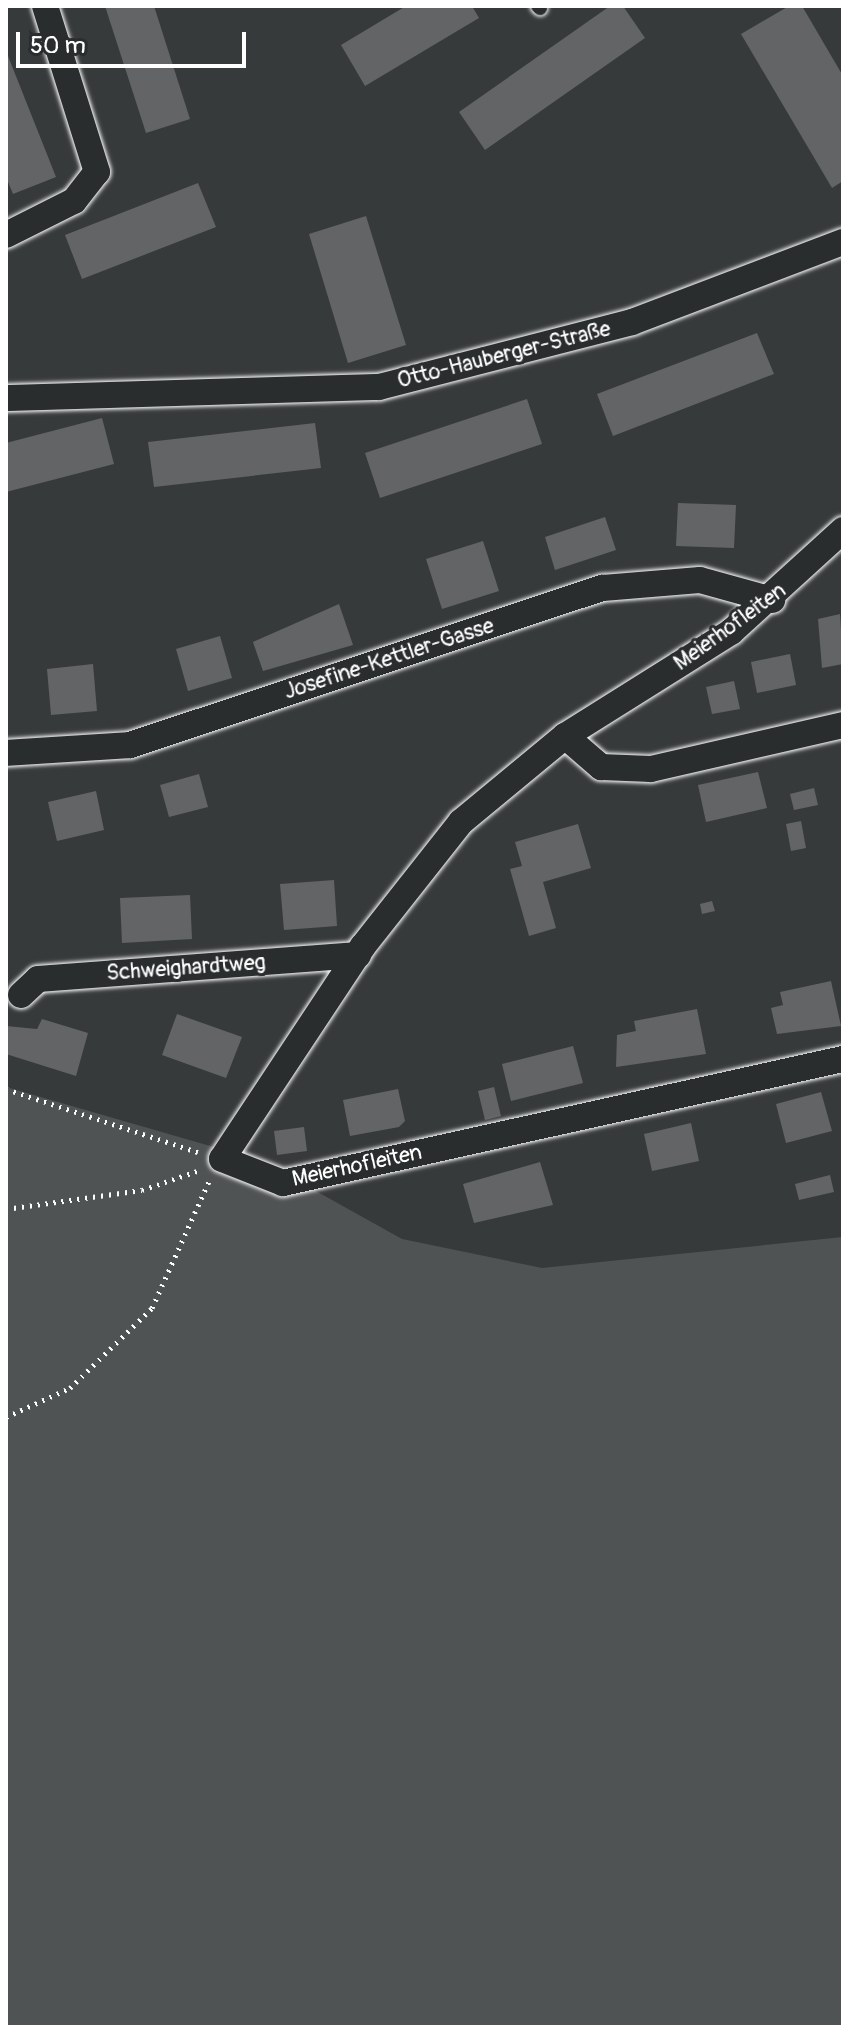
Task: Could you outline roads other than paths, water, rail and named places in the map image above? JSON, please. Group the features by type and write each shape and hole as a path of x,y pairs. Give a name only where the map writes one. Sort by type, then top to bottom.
{"street":[{"path":"6,235 74,201 97,172 45,6"},
{"name":"Otto-Hauberger-Straße","path":"6,398 379,387 632,322 843,242"},
{"name":"Meierhofleiten","path":"843,530 772,600 565,736 461,822 358,955 222,1159 283,1183 843,1059"},
{"name":"Josefine-Kettler-Gasse","path":"6,753 130,745 603,588 700,580 772,600"},
{"path":"565,736 601,767 651,769 843,725"},
{"name":"Schweighardtweg","path":"21,995 38,979 358,955"}]}
